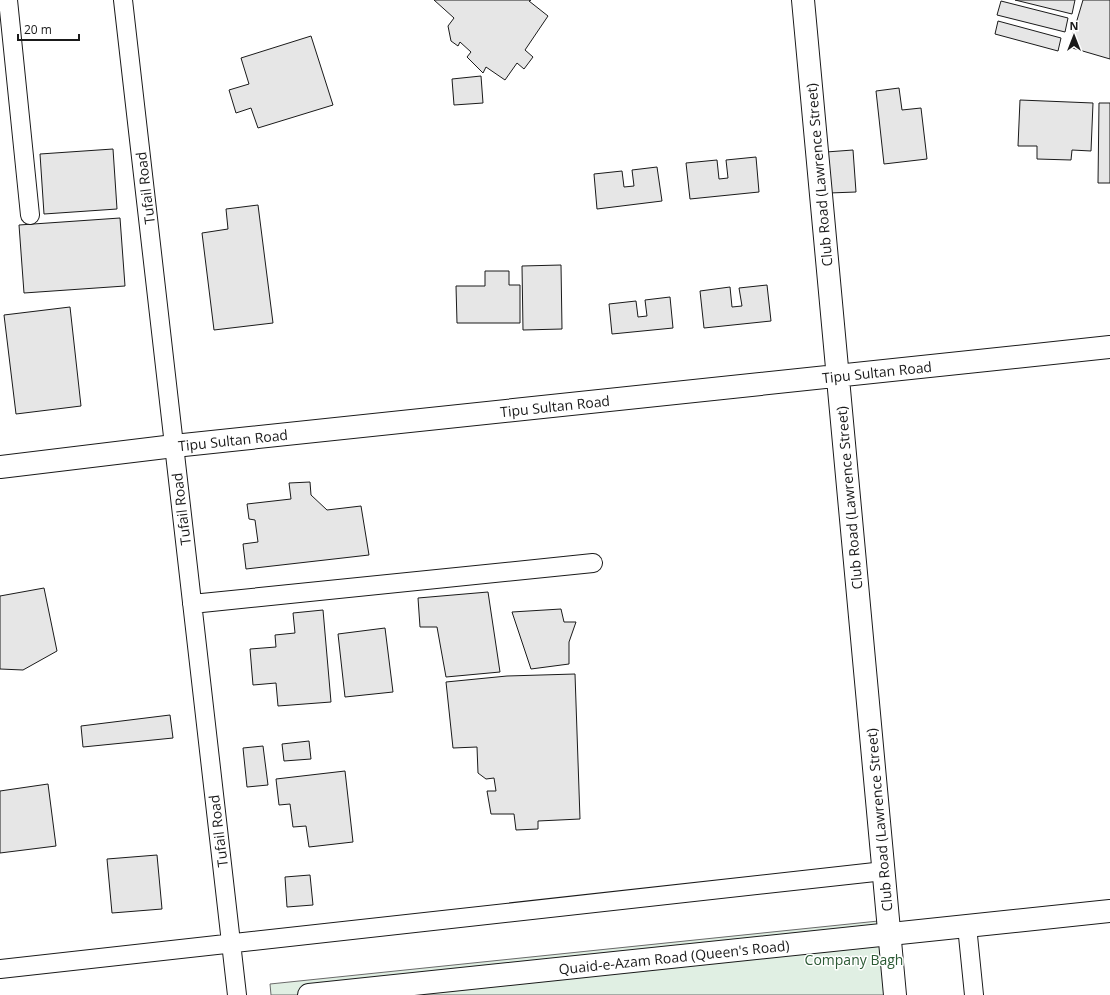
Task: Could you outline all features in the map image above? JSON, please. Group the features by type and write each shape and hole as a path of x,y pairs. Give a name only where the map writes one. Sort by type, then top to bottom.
{"street":[{"path":"8,0 30,215"},
{"name":"Tufail Road","path":"123,0 237,995"},
{"name":"Club Road (Lawrence Street)","path":"804,0 895,995"},
{"name":"Tipu Sultan Road","path":"0,467 174,446 1110,347"},
{"path":"192,604 593,563"},
{"path":"0,970 884,871"},
{"name":"Quaid-e-Azam Road (Queen's Road)","path":"309,995 1110,911"},
{"path":"966,926 974,995"}],"green space":[{"name":"Company Bagh","path":"888,920 895,995 271,995 270,984"}],"building":[{"path":"434,0 531,0 529,1 548,16 525,50 533,57 524,69 517,63 505,80 486,67 483,73 467,57 471,52 460,42 458,46 451,41 448,26 454,18"},
{"path":"1015,0 1075,0 1072,14"},
{"path":"1083,0 1110,0 1110,59 1069,47"},
{"path":"1001,1 1068,18 1065,32 997,15"},
{"path":"998,21 1061,38 1058,51 995,34"},
{"path":"311,36 333,105 258,128 251,108 236,113 229,90 249,84 241,58"},
{"path":"481,76 483,103 454,105 452,79"},
{"path":"899,88 902,110 921,108 927,159 884,164 876,91"},
{"path":"1020,100 1093,103 1091,151 1072,150 1071,160 1037,159 1037,146 1018,146"},
{"path":"1099,103 1110,103 1110,183 1098,183"},
{"path":"113,149 117,209 44,214 40,154"},
{"path":"853,150 856,192 829,193 826,152"},
{"path":"756,157 759,192 690,199 686,163 717,160 719,179 728,178 726,160"},
{"path":"657,167 662,201 597,209 594,174 622,171 624,187 634,186 632,170"},
{"path":"258,205 273,323 214,330 202,233 228,229 226,209"},
{"path":"120,218 125,286 24,293 19,225"},
{"path":"561,265 562,329 523,330 522,266"},
{"path":"485,271 509,271 509,285 520,285 520,323 457,323 456,286 485,286"},
{"path":"767,285 771,321 704,328 700,291 730,287 732,307 742,306 739,288"},
{"path":"670,297 673,328 612,334 609,304 636,301 638,317 647,316 645,300"},
{"path":"70,307 81,406 16,414 4,315"},
{"path":"310,482 311,495 327,510 361,506 369,555 246,569 243,544 258,542 255,520 249,519 247,504 291,499 289,483"},
{"path":"44,588 57,651 23,670 0,669 0,596"},
{"path":"488,592 500,672 446,677 437,627 420,627 418,598"},
{"path":"561,609 564,622 576,622 569,642 569,664 531,669 512,612"},
{"path":"323,610 331,702 278,706 276,683 253,685 250,649 276,647 275,635 295,633 293,613"},
{"path":"385,628 393,692 345,697 338,634"},
{"path":"575,674 580,819 538,821 538,829 516,830 514,814 491,814 487,791 496,791 494,778 486,779 478,773 477,747 453,748 446,682 507,676"},
{"path":"170,715 173,738 83,747 81,726"},
{"path":"309,741 311,759 284,761 282,744"},
{"path":"263,746 268,785 247,787 243,748"},
{"path":"345,771 353,842 309,847 306,826 293,827 290,804 279,805 276,779"},
{"path":"48,784 56,846 0,853 0,791"},
{"path":"157,855 162,909 112,913 107,859"},
{"path":"310,875 313,905 287,907 285,877"}]}
